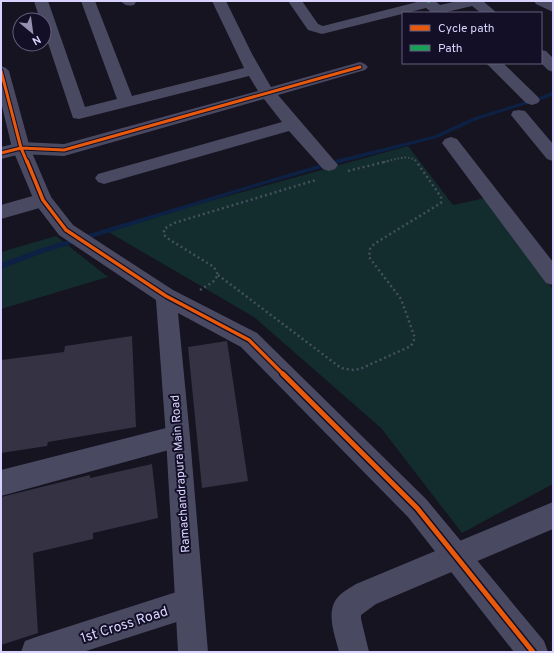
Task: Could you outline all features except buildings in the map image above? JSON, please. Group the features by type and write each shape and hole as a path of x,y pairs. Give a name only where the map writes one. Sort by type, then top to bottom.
{"street":[{"path":"41,1 79,114 254,70"},
{"path":"88,1 126,102"},
{"path":"219,1 230,26 269,94 293,124 336,168"},
{"path":"295,1 313,27 322,30 402,13"},
{"path":"409,12 475,1 489,12"},
{"path":"541,1 553,8"},
{"path":"542,55 553,67"},
{"path":"495,64 532,100"},
{"path":"1,153 22,148 64,150 269,94 360,67"},
{"path":"1,71 5,99 22,148 43,200 66,230 172,299 248,340 417,508 533,652"},
{"path":"519,115 553,155"},
{"path":"104,178 293,124"},
{"path":"451,143 553,277"},
{"path":"1,212 43,200"},
{"name":"Ramachandrapura Main Road","path":"172,299 178,437 193,652"},
{"path":"1,483 178,437"},
{"path":"354,652 346,619 348,607 366,594 553,515"},
{"name":"1st Cross Road","path":"36,652 189,603"}],"path":[{"path":"318,179 174,223 164,229 164,235 214,267 218,276 341,368 351,370 360,368 411,346 415,338 401,299 369,257 370,249 374,244 441,203 441,197 415,160 407,157 336,168"},
{"path":"172,299 213,282 218,276"}],"green space":[{"path":"408,146 453,205 485,198 553,289 553,484 462,533 381,428 254,317 105,230"},
{"path":"56,236 108,277 1,309 1,252"}],"waterway":[{"path":"1,266 41,251 253,186 339,161 435,137 477,118 545,97 553,93"}],"cycle path":[{"path":"1,153 21,148 64,150 360,67"},
{"path":"1,71 21,148 43,200 66,230 166,296 249,340 417,508 533,652"}]}
